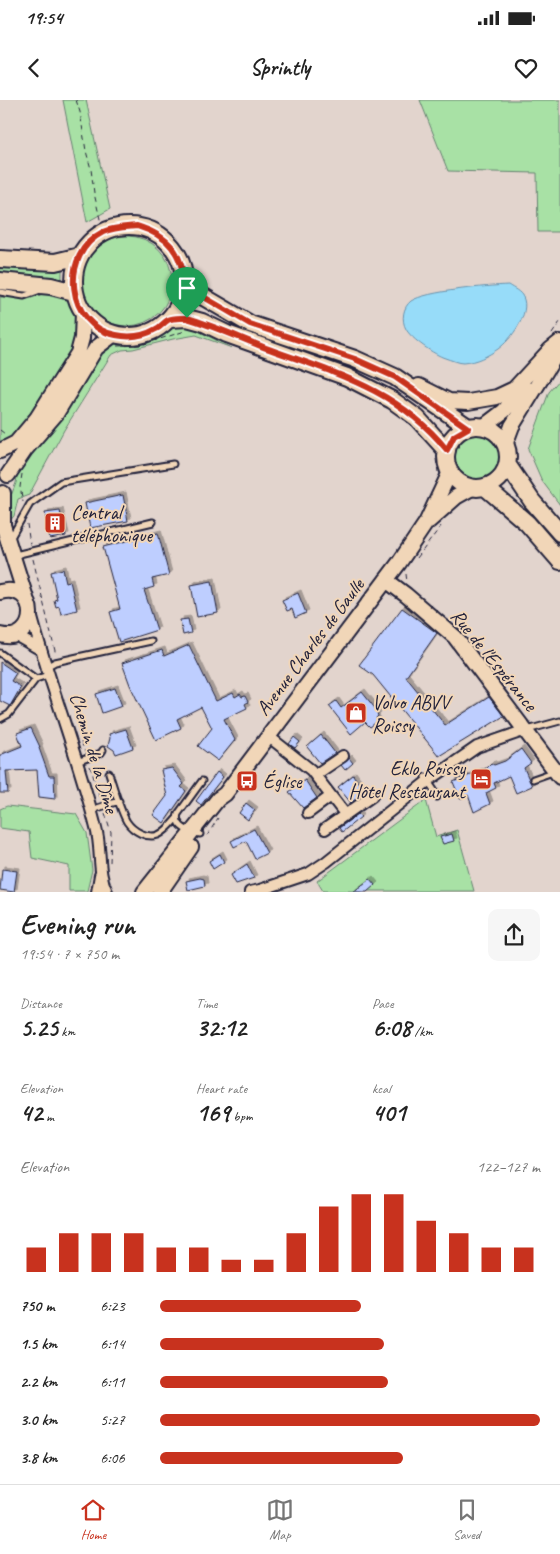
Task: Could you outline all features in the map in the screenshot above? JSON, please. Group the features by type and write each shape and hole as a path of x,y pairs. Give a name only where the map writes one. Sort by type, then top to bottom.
{"main road":[{"path":"0,451 16,443 37,418 78,353 82,338 82,312 74,292 73,278 76,264 91,240 103,232 120,227 137,226 154,232 168,242 178,256 184,272 185,286 179,305 170,319 144,335 112,341 96,348 56,414 25,450 8,475"},
{"path":"0,259 55,262 80,256"},
{"path":"0,281 51,286 74,292"},
{"path":"185,286 250,324 355,359 395,377 475,427 492,430 505,445 507,464 499,478 479,487"},
{"path":"82,312 112,341"},
{"path":"170,319 187,318 347,377 392,400 417,418 447,450"},
{"path":"395,377 411,381 449,401 468,402 497,398 514,389 550,350 560,345"},
{"path":"560,345 504,411 454,436 447,450 446,458 450,472 456,480 479,487 526,523 560,561"},
{"path":"505,445 512,426 560,345"},
{"path":"0,462 6,468 8,475 7,487 2,495 1,524 31,612 26,626 21,632 4,635"},
{"path":"507,464 532,501 560,533"},
{"name":"Avenue Charles de Gaulle","path":"160,892 195,833 218,799 225,794 386,580 426,523 450,472"},
{"name":"Avenue Charles de Gaulle","path":"426,523 456,498 479,487"},
{"path":"1,591 9,578 11,553"},
{"name":"Rue de l'Espérance","path":"386,580 413,600 455,637 558,774"},
{"path":"1,591 15,591 26,598"},
{"name":"Avenue Charles de Gaulle","path":"144,892 195,833"}],"street":[{"name":"Chemin de la Dîme","path":"31,612 47,671 97,830 105,867 103,883 107,892"},
{"path":"4,635 41,650"},
{"path":"257,891 308,874 326,862 426,779 477,747 526,730"},
{"path":"268,736 316,775 345,814"},
{"path":"316,775 343,756"},
{"path":"308,813 331,796"},
{"path":"325,829 372,796"},
{"name":"Chemin de la Dîme","path":"97,892 105,867"}],"lane":[{"path":"0,292 24,296 51,286"},
{"path":"153,522 11,553 30,504 61,482 173,464"},
{"path":"0,719 10,714 36,679 56,662 151,641"},
{"path":"0,652 36,679"},
{"path":"526,730 560,720"},
{"path":"76,762 101,753 104,750"},
{"path":"109,773 127,822 145,836 156,836 164,832 176,819 202,781"},
{"path":"533,779 558,774"},
{"path":"426,779 437,797"},
{"path":"91,810 119,801"},
{"path":"176,819 178,824 195,833"}],"path":[{"path":"76,100 80,112 103,232"},
{"path":"112,341 141,345 182,332 187,318"},
{"path":"0,430 16,443"},
{"path":"24,469 20,487 20,496 24,506"},
{"path":"28,521 26,527 56,654 56,662"},
{"path":"81,740 111,832 105,867"}],"green space":[{"path":"63,100 86,100 110,209 87,222"},
{"path":"420,100 560,100 560,232 538,232 537,173 448,171"},
{"path":"127,236 144,240 159,249 168,264 172,281 168,298 159,313 144,322 127,326 110,322 95,313 86,298 82,281 86,264 95,249 110,240"},
{"path":"0,264 62,269 62,284 0,275"},
{"path":"52,293 68,300 75,315 76,328 72,352 27,422 5,442 0,444 0,297 31,298"},
{"path":"178,323 191,325 196,330 232,348 196,335 122,350 111,355 64,430 29,495 18,499 14,516 8,523 9,501 21,464 57,423 97,356 110,345 149,337"},
{"path":"560,379 560,505 542,481 528,449 549,392"},
{"path":"471,435 481,435 490,439 496,445 500,459 496,473 490,479 481,483 471,483 462,479 456,473 452,464 452,454 456,445 462,439"},
{"path":"426,800 436,837 457,830 474,891 323,891 317,881"},
{"path":"7,806 76,814 87,833 92,870 87,891 69,891 69,866 32,858 29,832 0,828 0,809"}],"water":[{"path":"508,285 523,297 525,303 522,318 514,333 503,345 482,358 463,363 441,356 418,342 404,325 403,318 406,307 411,301 419,297 458,290"}],"building":[{"path":"123,495 128,521 90,528 85,503"},
{"name":"Central téléphonique","path":"60,511 66,536 50,539 45,513"},
{"path":"158,533 169,575 152,579 154,587 144,590 157,630 119,642 110,612 120,609 103,547"},
{"path":"63,569 66,582 70,581 77,610 61,614 59,606 56,607 54,600 57,599 51,572"},
{"path":"212,581 218,613 197,617 191,585"},
{"path":"298,593 306,613 295,618 292,609 287,611 282,600"},
{"path":"402,608 437,633 406,677 445,725 489,697 504,716 439,756 373,675 359,665"},
{"path":"188,619 191,633 183,635 180,620"},
{"path":"189,645 216,701 233,693 235,697 240,694 242,697 245,696 248,702 245,704 247,708 224,719 235,740 218,761 198,746 212,728 201,707 177,719 181,728 156,740 130,685 122,663 162,650 164,656"},
{"path":"0,662 16,673 11,681 21,687 10,706 0,701"},
{"path":"115,688 122,706 102,713 96,694"},
{"name":"Volvo ABVV Roissy","path":"362,692 378,712 376,718 378,721 370,727 365,722 351,734 329,706 336,701 341,708"},
{"path":"31,728 40,747 49,776 54,776 55,799 39,797 37,770 6,771 8,793 0,793 0,755 22,746 17,733"},
{"path":"126,729 133,748 116,754 108,746 109,734"},
{"path":"321,735 335,753 320,763 307,747"},
{"path":"294,737 300,742 295,748 289,744"},
{"name":"Eklo Roissy Hôtel Restaurant","path":"521,749 531,763 524,768 532,786 516,793 509,776 494,783 496,788 486,793 490,804 474,812 468,795 460,799 453,782 485,769 491,763 494,765 505,761"},
{"path":"349,758 353,763 345,770 341,765"},
{"path":"172,768 184,784 181,787 186,791 164,823 153,815 167,796 161,770"},
{"path":"217,772 223,777 201,805 196,801"},
{"path":"353,775 365,792 351,803 338,787"},
{"path":"305,780 317,798 303,808 289,792"},
{"path":"246,803 255,810 248,820 239,813"},
{"path":"358,814 361,817 342,832 339,828"},
{"path":"254,829 267,853 255,859 246,841 234,847 231,841"},
{"path":"452,834 454,841 443,844 440,837"},
{"path":"220,854 224,862 213,869 209,861"},
{"path":"247,864 254,878 236,884 231,875"},
{"path":"2,869 17,871 14,892 0,890"},
{"path":"204,879 205,886 188,890 186,881"},
{"path":"370,879 375,885 367,892 353,892"}],"place":[{"name":"Central téléphonique","path":"55,523"},
{"name":"Volvo ABVV Roissy","path":"356,713"},
{"name":"Eklo Roissy Hôtel Restaurant","path":"481,779"},
{"name":"Église","path":"247,781"}],"route":[{"path":"137,226 154,232 168,242 178,256 184,272 185,286 250,324 355,359 395,377 468,428 454,436 447,450 417,418 392,400 347,377 187,318 170,319 144,335 128,337 113,335 96,326 82,312 77,303 73,278 76,264 91,240 103,232 120,227 137,226"}]}
